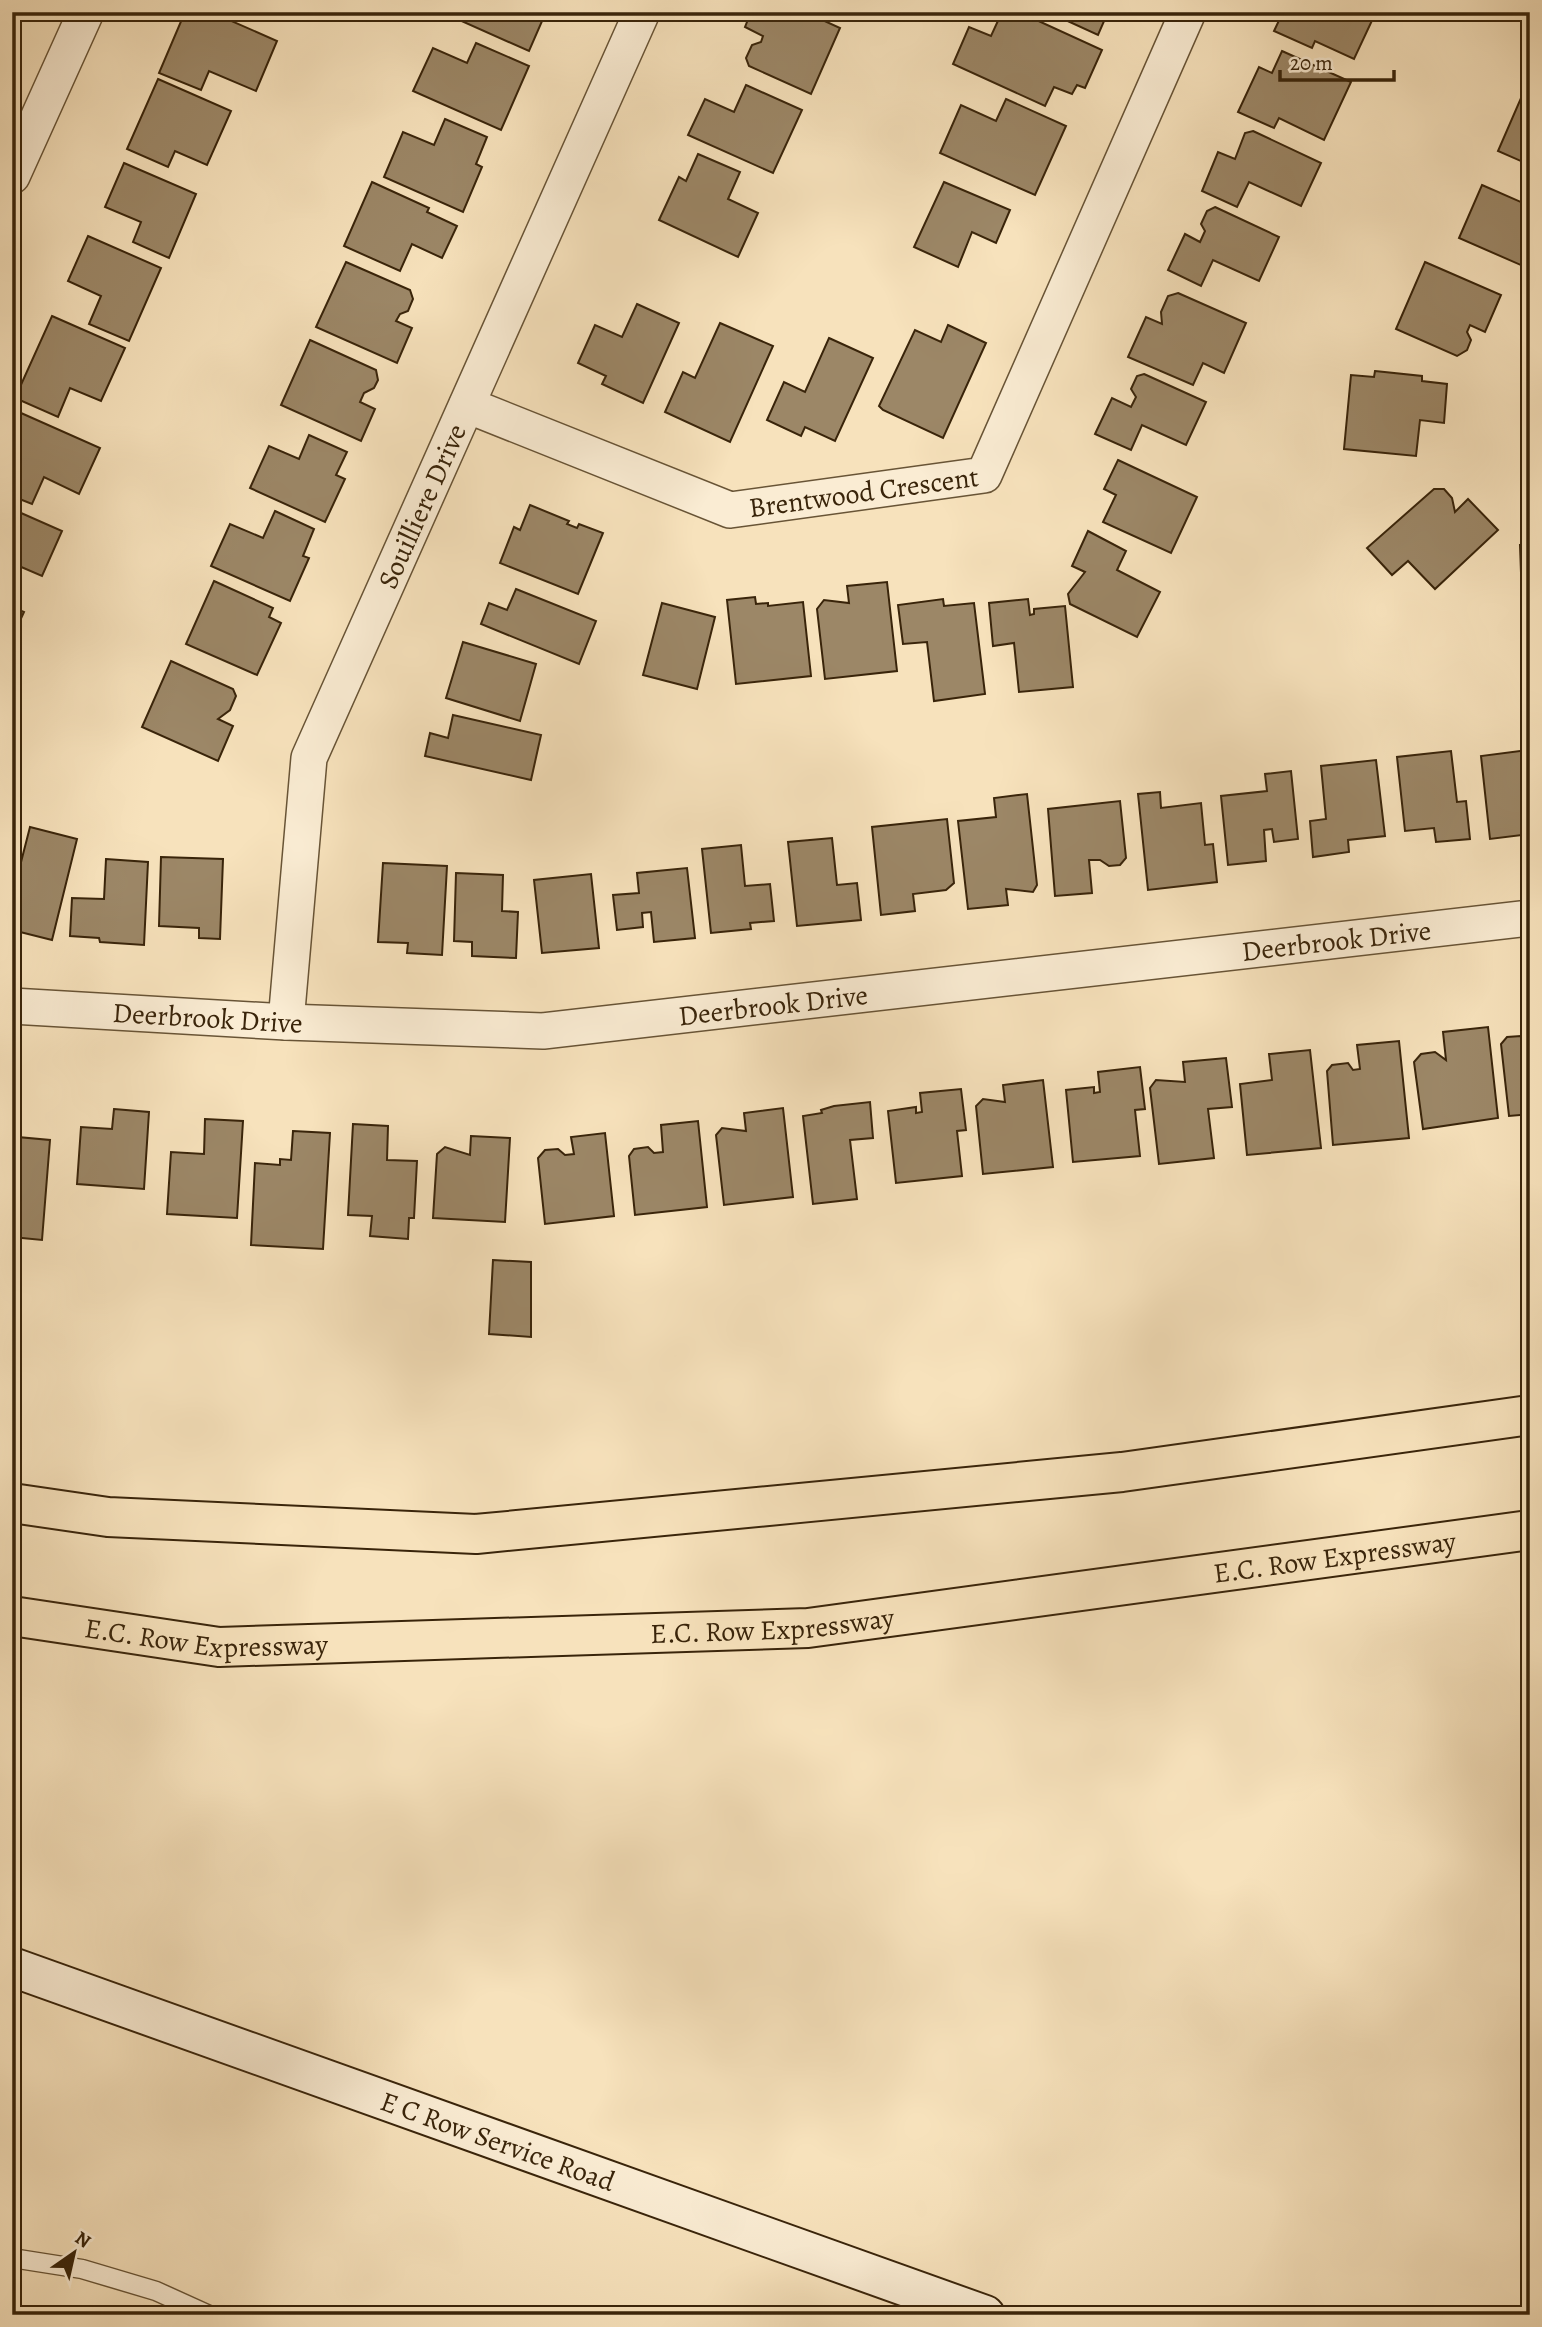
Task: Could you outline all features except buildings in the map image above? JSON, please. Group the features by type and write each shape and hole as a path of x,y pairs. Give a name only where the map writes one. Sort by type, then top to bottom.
{"highway":[{"path":"12,1503 108,1517 476,1534 1122,1472 1530,1415"},
{"name":"E.C. Row Expressway","path":"12,1616 219,1647 808,1628 1530,1530"}],"street":[{"path":"12,176 86,12"},
{"name":"Souilliere Drive","path":"286,1022 309,758 642,12"},
{"name":"Brentwood Crescent","path":"467,405 730,510 984,475 1188,12"},
{"name":"Deerbrook Drive","path":"12,1006 286,1022 543,1031 1530,918"},
{"name":"E C Row Service Road","path":"12,1967 985,2315"}],"lane":[{"path":"12,2258 82,2269 156,2291 209,2315"}]}
